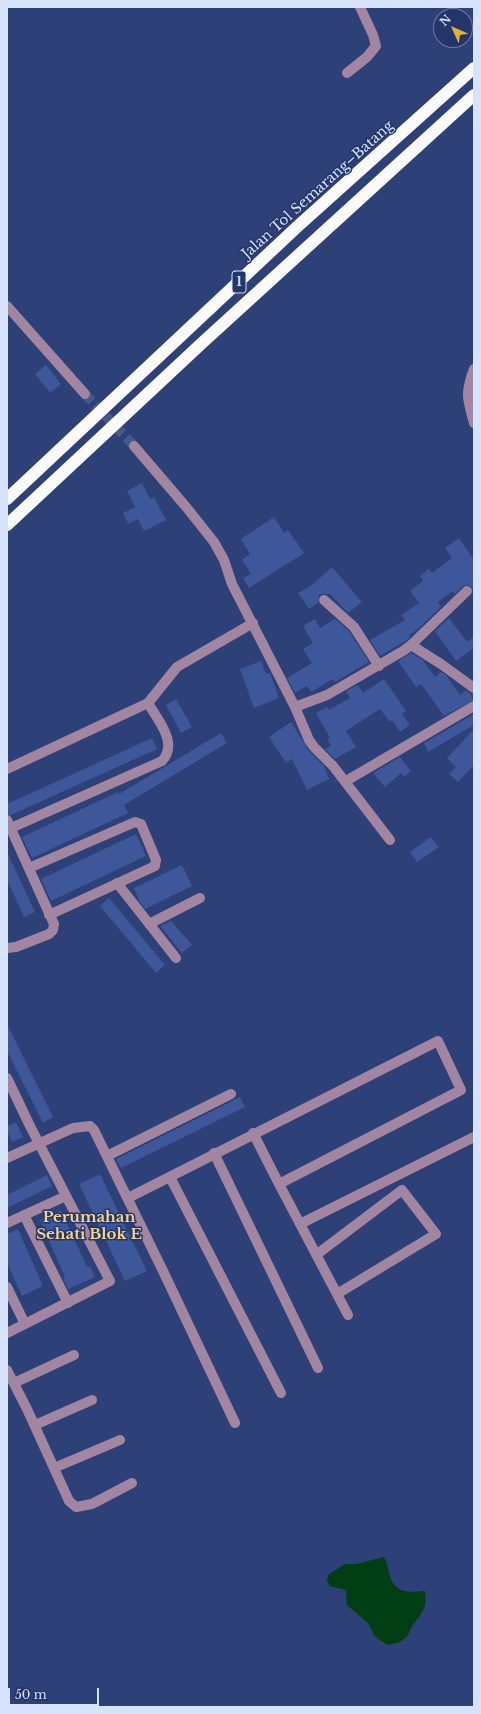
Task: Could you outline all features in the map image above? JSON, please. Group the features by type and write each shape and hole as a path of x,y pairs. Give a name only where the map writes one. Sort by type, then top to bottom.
{"highway":[{"name":"Jalan Tol Semarang–Batang","path":"7,499 298,226 474,68"},
{"name":"1","path":"7,525 202,343 474,94"}],"street":[{"path":"347,73 367,57 376,46 360,7"},
{"path":"7,306 84,394"},
{"path":"474,369 468,385 468,403 474,423"},
{"path":"134,446 214,542 224,560 232,584 253,622 295,707 311,744 346,781 390,840"},
{"path":"295,707 327,695 379,666 411,645 467,591"},
{"path":"324,600 354,627 379,666"},
{"path":"7,769 148,702 177,667 253,622"},
{"path":"411,645 441,664 474,688"},
{"path":"7,948 16,947 49,934 53,930 54,924 9,824 162,761 168,750 168,739 148,702"},
{"path":"346,781 474,706"},
{"path":"29,868 138,822 157,863 155,866 49,914"},
{"path":"116,883 176,958"},
{"path":"149,924 200,898"},
{"path":"128,1198 253,1133 438,1041 461,1090 279,1184"},
{"path":"7,1078 11,1098 39,1144 110,1281 7,1333"},
{"path":"107,1156 231,1094"},
{"path":"7,1158 74,1128 90,1126 94,1130 235,1423"},
{"path":"253,1133 348,1315"},
{"path":"300,1224 474,1137"},
{"path":"214,1153 318,1368"},
{"path":"170,1176 281,1393"},
{"path":"337,1294 436,1234 393,1177"},
{"path":"316,1255 402,1190"},
{"path":"7,1223 66,1196"},
{"path":"24,1215 68,1303"},
{"path":"7,1287 25,1324"},
{"path":"14,1383 74,1355"},
{"path":"7,1370 69,1501 76,1507 92,1504 132,1483"},
{"path":"34,1425 92,1400"},
{"path":"54,1468 120,1440"}],"shaded area":[{"path":"384,1557 394,1585 402,1590 412,1592 425,1591 424,1610 412,1627 408,1636 400,1642 388,1645 378,1639 374,1635 368,1623 347,1605 346,1590 330,1586 327,1581 328,1575 345,1564 356,1564"}],"building":[{"path":"46,365 61,384 50,393 35,374"},
{"path":"142,483 150,499 154,497 166,520 144,531 138,519 128,524 123,513 135,507 127,491"},
{"path":"274,517 284,533 288,530 304,553 249,588 243,578 251,574 242,560 250,554 241,539"},
{"path":"459,538 474,560 474,592 472,587 468,585 463,586 455,594 453,591 438,602 441,607 418,629 409,635 410,637 407,640 380,656 370,640 405,620 401,615 419,603 410,591 423,581 420,576 429,569 432,573 452,558 445,548"},
{"path":"332,567 362,602 348,613 330,594 319,595 318,603 309,609 298,593 312,585"},
{"path":"449,618 467,642 474,637 474,648 456,661 435,631"},
{"path":"315,619 320,628 335,619 349,631 369,662 335,682 333,679 311,692 307,686 295,693 287,678 312,663 303,649 313,643 303,626"},
{"path":"411,653 422,659 435,677 441,672 446,675 460,695 466,690 470,693 474,700 444,716 421,684 416,687 398,661"},
{"path":"261,661 266,674 270,673 279,698 254,708 240,669"},
{"path":"384,679 406,711 402,714 410,725 400,732 392,720 390,722 380,709 346,731 356,747 335,759 325,749 331,746 327,739 330,738 316,713 327,707 329,710 350,698 346,691 358,685 363,693"},
{"path":"176,699 192,727 181,733 166,705"},
{"path":"474,714 474,725 428,752 424,743"},
{"path":"291,722 309,751 324,766 329,779 307,790 292,759 286,763 269,737"},
{"path":"474,729 474,765 458,782 449,774 456,767 447,758"},
{"path":"221,733 227,743 124,805 128,813 32,858 22,837 118,792 119,794"},
{"path":"152,738 157,749 11,815 7,814 7,804"},
{"path":"400,757 411,771 404,777 401,773 385,787 373,773"},
{"path":"136,834 146,856 51,901 41,879"},
{"path":"431,837 439,847 417,862 410,852"},
{"path":"7,852 35,912 24,917 7,880"},
{"path":"182,865 192,886 145,909 134,888"},
{"path":"109,898 165,965 156,973 100,906"},
{"path":"171,921 192,945 182,953 160,926"},
{"path":"7,1024 53,1117 43,1123 7,1051"},
{"path":"240,1097 245,1107 121,1168 116,1159"},
{"path":"16,1122 23,1137 12,1142 7,1126"},
{"path":"100,1174 147,1271 125,1281 79,1184"},
{"path":"47,1175 52,1186 7,1208 7,1195"},
{"path":"61,1210 87,1267 90,1266 95,1277 68,1289 63,1278 65,1277 40,1220"},
{"path":"18,1229 43,1286 22,1296 7,1263 7,1234"}],"tunnel":[{"path":"85,394 134,446"}],"district":[{"name":"Perumahan Sehati Blok E","path":"89,1226"}]}
